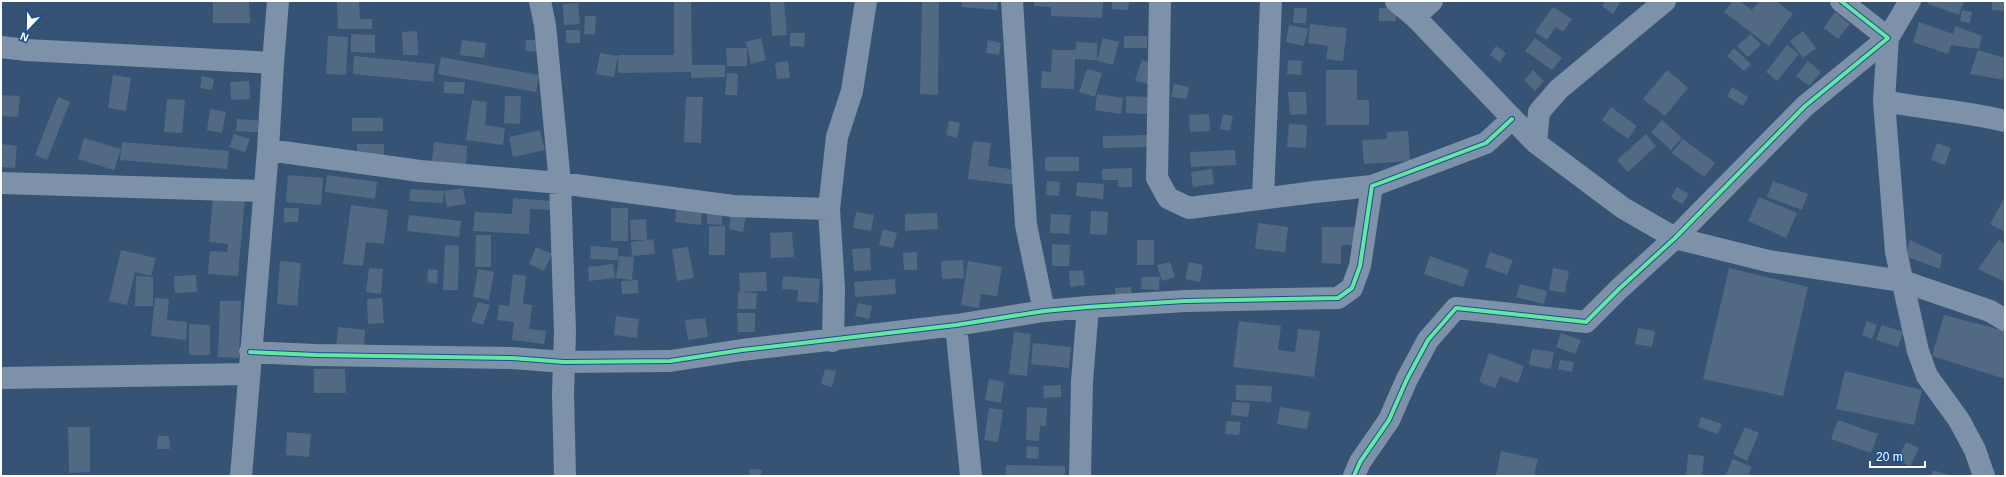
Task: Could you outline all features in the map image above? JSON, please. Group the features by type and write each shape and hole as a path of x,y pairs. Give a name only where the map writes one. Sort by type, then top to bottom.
{"street":[{"path":"241,476 250,352 268,150 278,1"},
{"path":"540,1 545,24 560,183 564,362 562,394 565,476"},
{"path":"833,341 834,288 829,209 837,137 852,91 866,1"},
{"path":"1012,1 1026,225 1044,311"},
{"path":"1160,1 1157,178 1168,198 1189,208 1372,186 1486,143 1512,118"},
{"path":"1263,198 1271,1"},
{"path":"1396,1 1415,17 1536,143 1623,208 1676,238 1768,261 1902,280 1990,311 2005,320"},
{"path":"1415,17 1432,1"},
{"path":"1536,143 1539,112 1558,89 1665,1"},
{"path":"1841,1 1888,38"},
{"path":"1354,476 1360,462 1389,420 1407,379 1428,340 1456,308 1586,322 1619,289 1676,238 1805,106 1888,38 1910,1"},
{"path":"1888,38 1884,101 1896,252 1902,280 1918,351 1927,376 1960,420 1975,450 1984,476"},
{"path":"1,47 26,50 273,64"},
{"path":"1884,101 1929,109 1978,114 2005,121"},
{"path":"268,150 420,171 560,183 733,206 829,209"},
{"path":"1,184 264,191"},
{"path":"250,352 316,355 512,358 564,362 670,361 742,350 833,341 956,325 1044,311 1088,306 1185,301 1338,298 1352,288 1360,266 1372,186"},
{"path":"1080,476 1082,381 1088,306"},
{"path":"956,325 971,476"},
{"path":"1,378 249,374"}],"building":[{"path":"213,1 249,1 250,23 213,23"},
{"path":"337,1 359,1 360,19 372,19 372,29 338,29"},
{"path":"674,1 691,1 692,65 725,65 725,77 691,78 691,72 618,73 618,55 674,55"},
{"path":"770,1 784,1 787,35 772,36"},
{"path":"922,1 939,1 938,95 920,94"},
{"path":"962,1 998,1 997,10 962,7"},
{"path":"1034,1 1103,2 1102,18 1051,16 1051,7 1034,6"},
{"path":"1112,1 1129,1 1128,10 1112,9"},
{"path":"1605,1 1620,2 1613,14 1602,6"},
{"path":"1733,1 1740,1 1752,10 1759,1 1776,1 1793,14 1769,46 1724,12"},
{"path":"1929,1 1964,1 1959,15 1928,4"},
{"path":"1992,1 2005,1 2005,11 1992,10"},
{"path":"578,3 580,24 564,25 563,4"},
{"path":"1553,7 1572,19 1563,32 1556,27 1547,40 1535,32"},
{"path":"1294,8 1307,8 1306,23 1293,23"},
{"path":"1379,8 1396,8 1396,21 1379,21"},
{"path":"1962,10 1972,12 1970,23 1960,21"},
{"path":"1835,12 1850,24 1838,39 1824,28"},
{"path":"585,16 596,16 595,35 584,34"},
{"path":"1919,22 1953,34 1955,26 1982,36 1979,49 1951,45 1948,54 1913,42"},
{"path":"1310,24 1347,28 1343,61 1326,59 1328,46 1308,43"},
{"path":"1289,25 1308,29 1304,46 1286,42"},
{"path":"566,30 580,30 580,43 566,43"},
{"path":"417,31 418,55 403,55 402,32"},
{"path":"1803,31 1816,48 1803,58 1790,41"},
{"path":"790,33 805,33 804,47 790,46"},
{"path":"351,34 375,35 375,53 351,52"},
{"path":"1751,34 1761,45 1748,57 1737,46"},
{"path":"328,36 348,37 346,75 326,74"},
{"path":"1124,36 1147,36 1147,48 1124,48"},
{"path":"761,38 766,60 751,64 746,42"},
{"path":"1103,38 1119,42 1113,65 1097,61"},
{"path":"1535,38 1562,58 1552,70 1525,51"},
{"path":"462,40 486,43 484,58 460,55"},
{"path":"526,40 540,40 540,52 525,51"},
{"path":"988,40 1001,43 999,55 986,53"},
{"path":"1076,42 1097,43 1097,60 1075,59 1074,89 1041,88 1042,71 1051,72 1052,50 1076,50"},
{"path":"1787,45 1799,54 1777,81 1766,72"},
{"path":"1496,46 1506,53 1500,62 1490,55"},
{"path":"726,48 747,48 747,66 727,66"},
{"path":"1734,48 1751,64 1744,71 1727,56"},
{"path":"1978,50 2005,58 2005,80 1970,74"},
{"path":"600,53 618,56 614,77 596,74"},
{"path":"354,56 435,64 433,82 353,74"},
{"path":"441,57 539,75 536,92 438,74"},
{"path":"1142,60 1157,65 1150,85 1135,80"},
{"path":"1288,60 1302,61 1301,75 1287,74"},
{"path":"788,61 790,78 777,79 775,63"},
{"path":"1808,61 1821,72 1809,86 1796,76"},
{"path":"1087,69 1102,73 1095,97 1079,92"},
{"path":"1326,70 1357,70 1357,100 1369,100 1369,125 1326,125"},
{"path":"1533,70 1544,81 1535,91 1524,80"},
{"path":"1667,70 1688,88 1665,116 1643,99"},
{"path":"727,73 738,74 737,95 725,95"},
{"path":"113,75 131,78 126,111 108,108"},
{"path":"202,76 214,79 212,90 200,88"},
{"path":"249,81 250,99 231,100 230,82"},
{"path":"444,82 465,82 464,94 444,93"},
{"path":"1174,84 1189,87 1187,99 1171,97"},
{"path":"1732,87 1748,97 1743,106 1727,96"},
{"path":"1288,92 1306,92 1307,114 1290,115"},
{"path":"1097,94 1123,98 1121,114 1095,110"},
{"path":"1,95 20,96 18,117 1,116"},
{"path":"505,96 521,96 520,124 504,123"},
{"path":"1126,96 1148,97 1147,114 1126,113"},
{"path":"58,97 70,102 47,160 35,155"},
{"path":"686,97 703,97 701,143 684,142"},
{"path":"167,99 185,100 182,133 164,132"},
{"path":"472,100 487,102 485,125 505,128 503,145 466,140"},
{"path":"1611,107 1637,126 1628,139 1602,120"},
{"path":"210,109 226,112 222,133 207,130"},
{"path":"1209,114 1210,131 1190,132 1189,115"},
{"path":"1223,114 1233,116 1230,131 1220,129"},
{"path":"352,118 383,118 383,131 352,131"},
{"path":"237,119 258,120 258,132 236,131"},
{"path":"1662,120 1682,138 1671,150 1651,132"},
{"path":"949,121 960,123 957,138 946,135"},
{"path":"1289,124 1307,125 1306,148 1287,147"},
{"path":"540,130 545,150 513,157 509,137"},
{"path":"1408,131 1410,161 1364,164 1362,140 1387,139 1387,132"},
{"path":"234,134 250,139 245,152 229,147"},
{"path":"1646,134 1656,146 1628,172 1617,160"},
{"path":"1150,135 1150,147 1103,148 1103,136"},
{"path":"84,138 121,149 114,170 78,159"},
{"path":"1683,139 1715,163 1704,177 1672,153"},
{"path":"973,141 991,143 988,166 1018,170 1016,185 968,179"},
{"path":"122,142 229,151 227,169 120,160"},
{"path":"434,142 467,146 466,165 432,161"},
{"path":"1937,143 1951,148 1945,165 1931,160"},
{"path":"1,144 17,146 15,168 1,167"},
{"path":"357,144 384,144 384,158 357,158"},
{"path":"1235,150 1236,165 1191,167 1190,152"},
{"path":"1045,157 1079,157 1079,171 1045,171"},
{"path":"1132,168 1132,187 1118,187 1118,180 1102,180 1102,169"},
{"path":"1212,169 1214,184 1193,187 1191,172"},
{"path":"288,175 323,178 321,205 286,202"},
{"path":"327,175 377,182 375,199 325,192"},
{"path":"1047,181 1060,182 1059,196 1046,195"},
{"path":"1773,181 1808,194 1802,210 1767,197"},
{"path":"1077,182 1104,184 1103,199 1076,196"},
{"path":"1677,187 1689,194 1682,204 1671,197"},
{"path":"463,188 466,204 447,207 444,191"},
{"path":"410,189 444,191 443,203 409,201"},
{"path":"213,196 245,198 238,276 208,274 210,251 227,252 228,244 209,242"},
{"path":"1759,197 1797,213 1786,238 1748,221"},
{"path":"2005,197 2005,232 1990,224"},
{"path":"513,198 552,201 552,210 530,209 529,234 473,231 475,212 512,214"},
{"path":"351,205 388,210 384,244 366,242 363,266 343,264"},
{"path":"284,208 299,208 298,222 284,222"},
{"path":"611,208 628,208 628,241 611,241"},
{"path":"676,209 702,212 701,225 675,222"},
{"path":"1091,211 1108,212 1107,235 1090,234"},
{"path":"707,212 722,213 722,225 707,224"},
{"path":"856,212 874,215 871,231 853,228"},
{"path":"937,213 938,229 905,231 905,214"},
{"path":"1051,214 1071,215 1069,234 1050,233"},
{"path":"409,215 461,221 459,237 407,231"},
{"path":"731,215 746,217 743,232 729,229"},
{"path":"646,219 647,240 631,240 630,220"},
{"path":"1258,223 1288,227 1285,252 1255,249"},
{"path":"709,226 725,226 725,255 709,255"},
{"path":"1322,227 1356,227 1356,245 1341,245 1341,264 1322,263"},
{"path":"883,229 897,233 893,248 879,245"},
{"path":"792,232 794,257 771,258 770,233"},
{"path":"476,235 491,235 491,267 475,267"},
{"path":"653,239 655,254 632,256 631,242"},
{"path":"1137,240 1154,240 1154,265 1137,265"},
{"path":"1910,240 1942,255 1940,269 1905,256"},
{"path":"1999,240 2005,244 2005,282 1978,269"},
{"path":"1052,244 1070,245 1069,266 1052,266"},
{"path":"445,245 459,246 458,290 443,290"},
{"path":"591,246 618,248 618,260 590,259"},
{"path":"536,247 552,254 544,271 529,264"},
{"path":"688,247 694,278 677,281 672,249"},
{"path":"870,248 871,270 854,271 852,249"},
{"path":"121,250 156,258 151,276 135,272 127,305 109,301"},
{"path":"917,252 917,270 904,270 903,253"},
{"path":"1490,252 1513,260 1507,275 1485,267"},
{"path":"619,256 634,257 632,280 616,278"},
{"path":"1430,256 1469,270 1463,287 1424,274"},
{"path":"963,260 964,278 942,279 941,261"},
{"path":"280,261 301,263 297,306 277,304"},
{"path":"968,261 1002,267 997,296 981,294 979,308 961,305"},
{"path":"1170,262 1175,277 1162,281 1157,265"},
{"path":"1189,262 1203,265 1200,282 1185,279"},
{"path":"613,264 615,278 589,281 588,267"},
{"path":"369,268 383,269 381,294 366,292"},
{"path":"1553,268 1569,271 1565,293 1549,290"},
{"path":"1729,268 1808,287 1783,396 1703,379"},
{"path":"428,269 438,270 437,284 427,282"},
{"path":"478,269 494,272 489,300 473,297"},
{"path":"1083,270 1085,285 1070,287 1069,271"},
{"path":"766,272 767,291 740,292 739,273"},
{"path":"513,274 526,276 523,304 532,305 529,329 546,331 544,344 512,340 514,322 497,320 499,305 509,306"},
{"path":"196,275 197,292 175,293 174,276"},
{"path":"136,276 153,277 153,306 135,306"},
{"path":"783,276 820,279 818,303 797,301 798,290 782,289"},
{"path":"1142,277 1160,277 1159,290 1141,289"},
{"path":"895,279 896,294 855,297 854,282"},
{"path":"638,280 638,293 622,294 621,281"},
{"path":"1520,284 1547,291 1544,304 1516,297"},
{"path":"1131,287 1132,302 1116,303 1115,288"},
{"path":"738,292 757,293 756,309 738,309"},
{"path":"155,298 169,299 167,320 187,322 186,340 151,336"},
{"path":"382,298 384,323 368,324 367,299"},
{"path":"220,301 241,301 239,358 218,357"},
{"path":"478,302 490,305 483,325 471,321"},
{"path":"858,303 872,306 869,319 855,316"},
{"path":"737,313 755,313 755,332 738,332"},
{"path":"1944,315 2005,331 2005,379 1932,356"},
{"path":"616,316 639,319 637,338 614,335"},
{"path":"705,318 708,337 688,340 685,320"},
{"path":"1239,321 1281,326 1278,350 1295,352 1298,329 1320,331 1314,377 1233,367"},
{"path":"1867,321 1877,325 1872,339 1862,335"},
{"path":"189,324 210,325 210,355 189,355"},
{"path":"1882,325 1903,332 1898,347 1876,340"},
{"path":"338,327 365,330 364,349 336,346"},
{"path":"1638,328 1655,331 1652,347 1635,344"},
{"path":"1014,332 1031,334 1027,376 1009,374"},
{"path":"1561,333 1581,340 1575,354 1556,347"},
{"path":"1033,343 1071,347 1069,368 1031,364"},
{"path":"1532,349 1554,352 1551,369 1529,365"},
{"path":"1489,353 1524,366 1518,383 1500,376 1495,388 1479,382"},
{"path":"1560,360 1574,362 1572,372 1558,369"},
{"path":"314,369 345,369 346,393 314,393"},
{"path":"825,369 836,371 832,387 821,384"},
{"path":"1845,371 1922,390 1914,425 1836,409"},
{"path":"989,379 1004,382 1001,403 985,400"},
{"path":"1061,385 1061,397 1044,398 1043,386"},
{"path":"1236,385 1272,386 1271,402 1236,400"},
{"path":"1232,402 1250,403 1248,417 1231,415"},
{"path":"1027,407 1047,408 1046,426 1040,426 1039,441 1026,440"},
{"path":"1280,407 1310,412 1307,429 1277,424"},
{"path":"989,408 1003,410 998,442 984,440"},
{"path":"1701,417 1722,424 1718,434 1698,427"},
{"path":"1838,420 1878,434 1871,453 1831,439"},
{"path":"1226,421 1241,422 1239,435 1225,434"},
{"path":"68,427 90,427 90,472 69,473"},
{"path":"1745,427 1759,433 1747,461 1733,454"},
{"path":"287,432 311,434 309,457 286,455"},
{"path":"158,436 169,436 170,449 157,449"},
{"path":"1906,442 1919,448 1910,466 1897,460"},
{"path":"1027,446 1039,447 1038,459 1026,458"},
{"path":"1501,451 1538,459 1534,476 1496,475"},
{"path":"1688,454 1704,456 1702,476 1686,476"},
{"path":"1733,459 1752,467 1748,476 1725,476"},
{"path":"1006,465 1065,466 1065,476 1006,476"},
{"path":"750,469 762,470 761,476 749,476"},
{"path":"1933,470 1951,476 1931,476"}],"cycle path":[{"path":"1354,476 1360,462 1389,420 1407,379 1428,340 1456,308 1586,322 1619,289 1675,238 1805,106 1888,38 1841,1"},
{"path":"250,352 316,355 512,358 564,362 670,361 742,350 956,325 1044,311 1185,301 1338,298 1352,288 1360,266 1372,186 1486,143 1512,119"}]}
